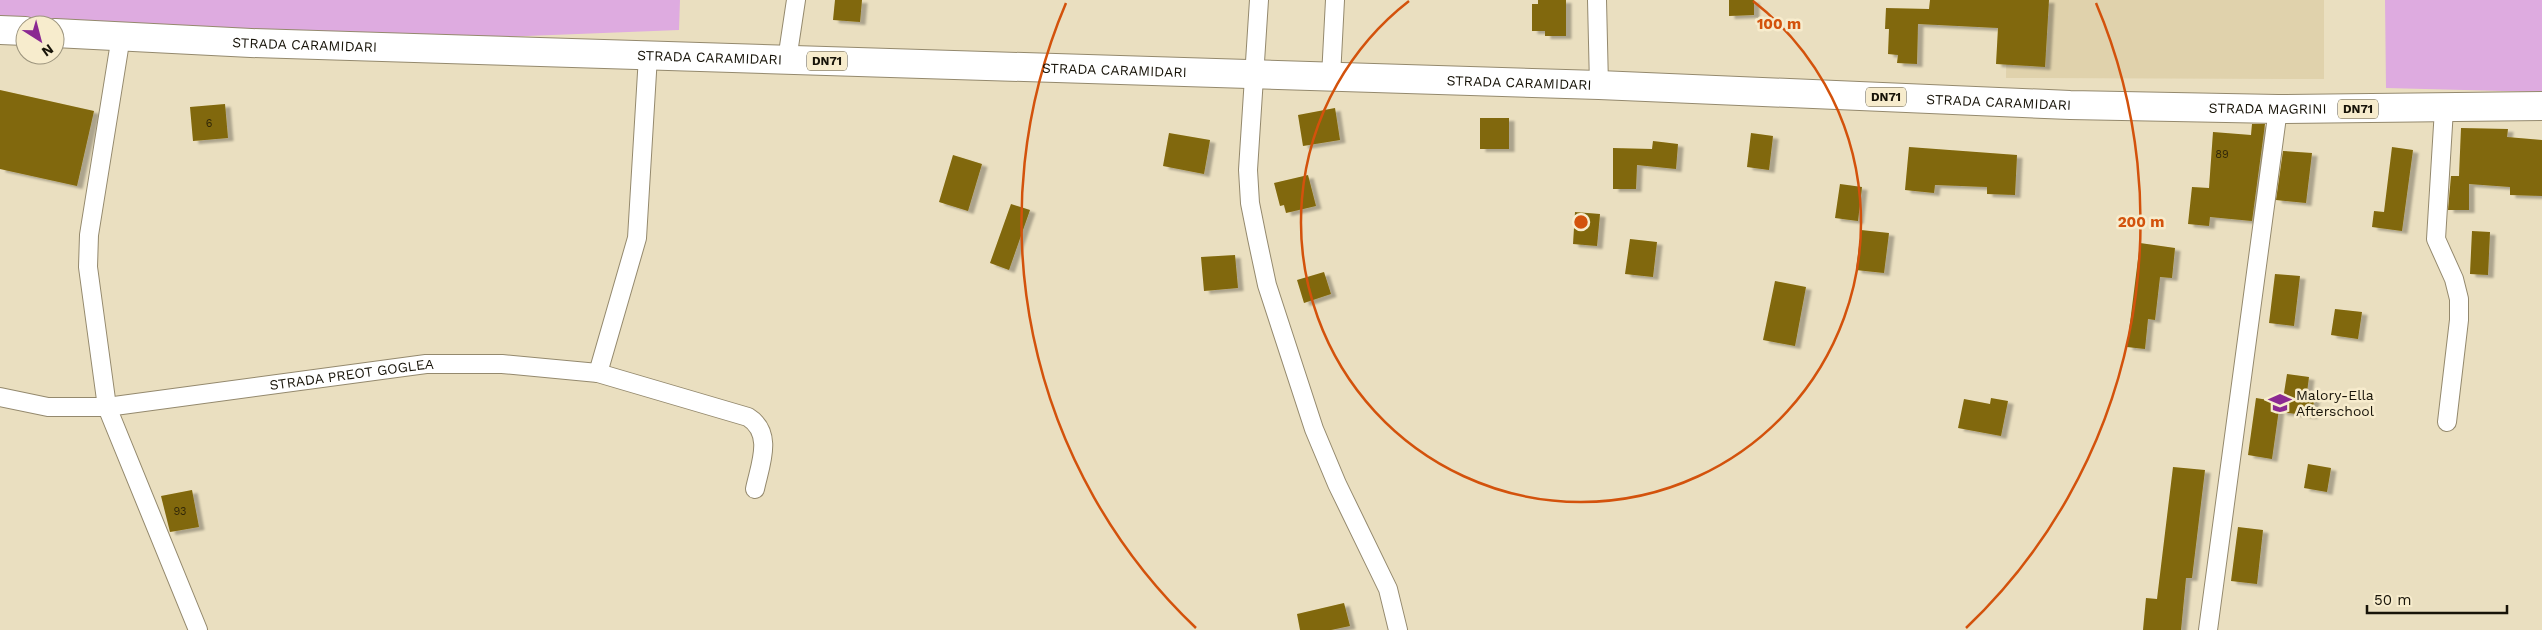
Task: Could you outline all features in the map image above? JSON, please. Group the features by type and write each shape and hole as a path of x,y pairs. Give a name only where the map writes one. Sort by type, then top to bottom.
{"main road":[{"path":"0,30 15,31"},
{"name":"STRADA CARAMIDARI","path":"65,33 648,56 1599,85 2070,105 2174,107"},
{"name":"STRADA MAGRINI","path":"2174,107 2278,109 2542,106"}],"street":[{"path":"787,60 796,0"},
{"path":"1259,0 1248,170 1250,203 1267,285 1314,429 1337,484 1388,589 1398,630"},
{"path":"1331,77 1335,0"},
{"path":"1597,0 1599,85"},
{"path":"122,36 89,235 88,267 107,407 198,630"},
{"path":"598,373 637,238 648,56"},
{"path":"2444,108 2436,239 2454,280 2459,299 2459,320 2447,422"},
{"path":"2208,630 2278,109"},
{"name":"STRADA PREOT GOGLEA","path":"0,398 48,407 107,407 426,364 502,364 598,373 748,417 755,421 763,435 764,446 755,490"}],"shaded area":[{"path":"0,0 680,0 679,30 146,51 65,28 65,15 15,15 15,31 0,41"},
{"path":"2007,0 2324,0 2324,79 2006,78"},
{"path":"2385,0 2542,0 2542,92 2386,88"}],"building":[{"path":"835,0 862,0 860,22 833,20"},
{"path":"1538,0 1566,0 1566,36 1545,36 1545,31 1532,31 1532,4 1538,4"},
{"path":"1729,0 1754,0 1754,15 1729,16"},
{"path":"1930,0 2049,0 2045,67 1996,64 1998,28 1918,24 1917,64 1897,63 1898,55 1888,54 1889,29 1885,29 1886,8 1929,9"},
{"path":"0,90 94,111 77,186 0,169"},
{"path":"225,104 228,138 193,141 190,107"},
{"path":"1335,108 1340,140 1303,146 1298,115"},
{"path":"1480,118 1509,118 1509,149 1480,149"},
{"path":"2252,124 2265,124 2252,221 2210,217 2209,226 2188,224 2192,187 2209,188 2213,132 2251,135"},
{"path":"2461,128 2508,129 2507,137 2542,140 2542,196 2510,195 2510,187 2469,184 2469,210 2448,210 2451,176 2459,176"},
{"path":"1169,133 1210,140 1204,174 1163,166"},
{"path":"1751,133 1773,136 1769,170 1747,167"},
{"path":"1653,141 1678,144 1676,169 1637,165 1636,189 1613,189 1613,148 1652,149"},
{"path":"1909,147 2017,155 2015,195 1987,194 1987,187 1935,185 1934,193 1905,190"},
{"path":"2392,147 2413,150 2402,231 2372,227 2374,211 2384,212"},
{"path":"2283,151 2312,153 2306,203 2276,200"},
{"path":"953,155 982,164 968,211 939,202"},
{"path":"1308,175 1316,206 1286,213 1284,205 1280,206 1274,183"},
{"path":"1840,184 1862,187 1858,221 1835,218"},
{"path":"1011,204 1030,210 1009,270 990,263"},
{"path":"1575,212 1600,214 1597,246 1573,244"},
{"path":"1861,230 1889,233 1884,273 1856,270"},
{"path":"2472,231 2490,232 2488,275 2470,274"},
{"path":"1630,239 1657,242 1653,277 1625,274"},
{"path":"2140,243 2175,248 2172,278 2160,277 2155,320 2148,319 2145,349 2127,347"},
{"path":"1235,255 1238,288 1204,291 1201,257"},
{"path":"1324,272 1331,294 1304,303 1297,280"},
{"path":"2275,274 2300,276 2294,326 2269,323"},
{"path":"1775,281 1806,287 1795,346 1763,340"},
{"path":"2335,309 2362,312 2358,339 2331,335"},
{"path":"2287,374 2309,377 2307,392 2315,393 2312,416 2281,412"},
{"path":"1991,398 2008,401 2001,436 1958,428 1964,399 1990,404"},
{"path":"2256,398 2280,402 2272,459 2248,455"},
{"path":"2308,464 2331,468 2327,492 2304,488"},
{"path":"2173,467 2205,470 2192,578 2186,578 2181,630 2143,630 2146,598 2157,599"},
{"path":"192,490 199,527 170,532 161,496"},
{"path":"2238,527 2263,530 2257,584 2231,581"},
{"path":"1344,603 1350,626 1331,630 1300,630 1297,614"}],"place":[{"name":"Malory-Ella Afterschool","path":"2280,403"}]}
